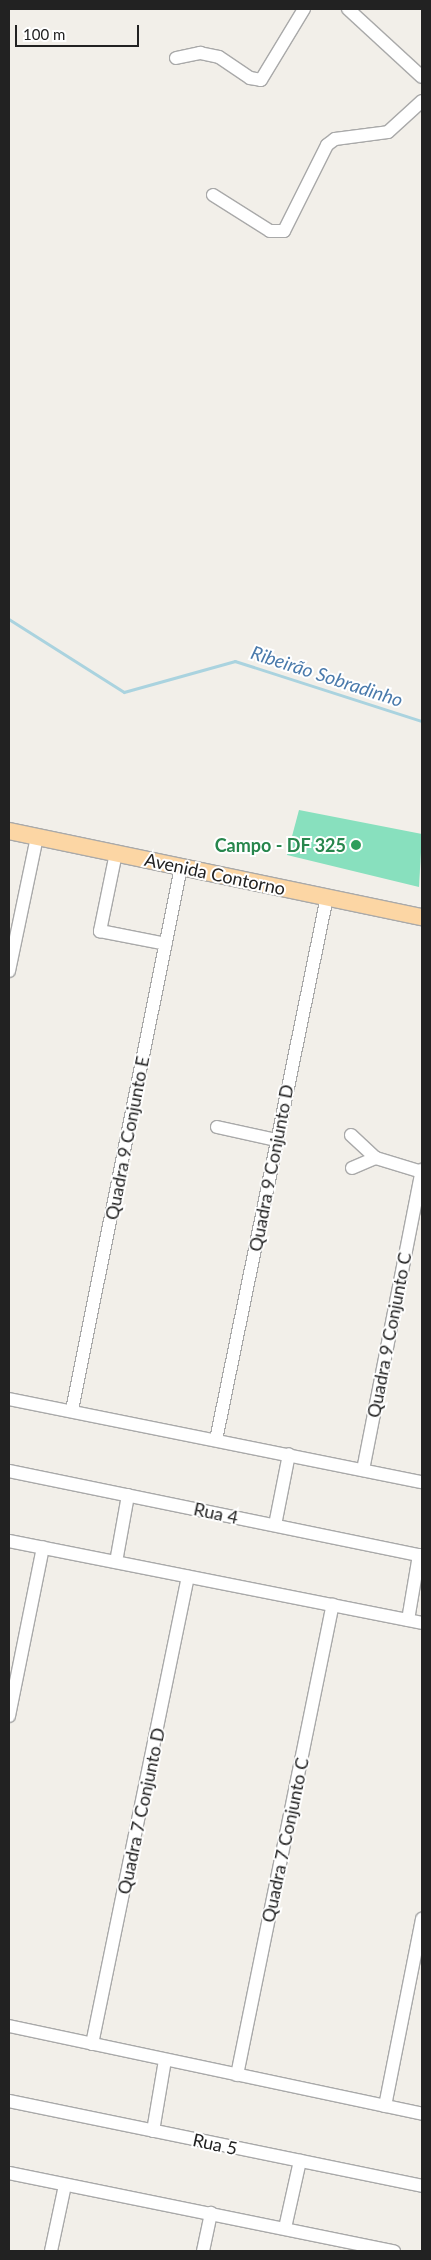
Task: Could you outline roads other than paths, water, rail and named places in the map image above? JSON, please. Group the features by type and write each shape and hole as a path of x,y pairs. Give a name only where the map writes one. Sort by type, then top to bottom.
{"main road":[{"name":"Avenida Contorno","path":"9,831 422,916"}],"street":[{"path":"176,58 200,53 219,57 250,78 260,80 304,9"},
{"path":"348,9 422,77"},
{"path":"213,195 270,232 284,231 327,145 336,139 388,132 422,101"},
{"path":"9,971 14,912 36,837"},
{"path":"116,853 100,931 166,944"},
{"name":"Quadra 9 Conjunto E","path":"72,1410 181,867"},
{"name":"Quadra 9 Conjunto D","path":"216,1440 327,897"},
{"path":"217,1127 276,1140"},
{"path":"351,1135 376,1158 422,1171"},
{"path":"352,1168 376,1158"},
{"name":"Quadra 9 Conjunto C","path":"363,1470 422,1171"},
{"path":"9,1399 72,1410 422,1482"},
{"path":"275,1525 289,1454"},
{"name":"Rua 4","path":"9,1471 421,1555"},
{"path":"116,1562 128,1495"},
{"path":"9,1541 422,1623"},
{"path":"9,1716 43,1547"},
{"path":"408,1620 421,1555"},
{"name":"Quadra 7 Conjunto D","path":"92,2044 188,1577"},
{"name":"Quadra 7 Conjunto C","path":"237,2075 333,1605"},
{"path":"385,2106 422,1919"},
{"path":"9,2026 422,2114"},
{"path":"152,2130 165,2060"},
{"name":"Rua 5","path":"9,2101 422,2186"},
{"path":"285,2228 300,2161"},
{"path":"9,2174 285,2228 355,2247 394,2251"},
{"path":"51,2251 65,2185"},
{"path":"203,2251 211,2213"}],"waterway":[{"name":"Ribeirão Sobradinho","path":"9,619 124,692 235,661 422,721"}],"place":[{"name":"Campo - DF 325","path":"356,845"}]}
